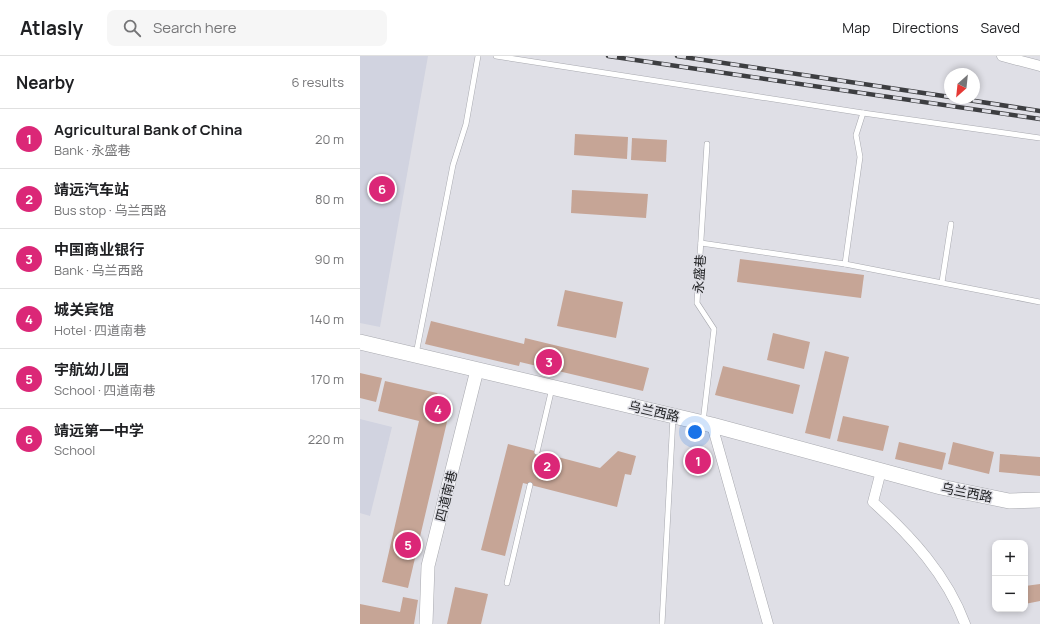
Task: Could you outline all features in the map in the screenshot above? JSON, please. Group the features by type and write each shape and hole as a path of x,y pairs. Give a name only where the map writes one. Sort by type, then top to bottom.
{"main road":[{"name":"乌兰西路","path":"360,342 707,424 941,487 1009,500 1040,500"}],"street":[{"path":"1002,56 1040,66"},
{"name":"四道南巷","path":"426,624 428,566 477,370"},
{"name":"永盛巷","path":"707,424 768,624"},
{"path":"881,471 873,502 904,531 934,567 958,606 965,624"}],"lane":[{"path":"416,355 453,165 466,124 478,56"},
{"path":"496,56 863,114 1040,138"},
{"path":"845,264 860,157 856,135 863,114"},
{"name":"永盛巷","path":"707,144 697,303 714,329 707,424"},
{"path":"942,282 951,224"},
{"path":"701,244 845,264 1040,302"},
{"path":"537,452 552,387"},
{"path":"662,624 673,416"},
{"path":"508,583 530,485"}],"shaded area":[{"path":"360,56 428,56 380,327 360,323"},
{"path":"360,419 392,427 370,516 360,513"}],"building":[{"path":"575,134 628,137 627,159 574,155"},
{"path":"632,138 667,140 666,162 631,160"},
{"path":"572,190 648,194 646,218 571,213"},
{"path":"740,259 864,275 861,298 737,282"},
{"path":"565,290 623,302 616,338 557,326"},
{"path":"431,321 524,344 525,338 649,368 643,391 520,362 519,366 425,344"},
{"path":"773,333 810,342 804,369 767,360"},
{"path":"825,351 849,357 830,439 805,433"},
{"path":"723,366 800,385 793,414 715,395"},
{"path":"360,373 382,378 376,402 360,398"},
{"path":"385,381 437,393 450,409 408,588 382,582 419,421 378,411"},
{"path":"843,416 889,426 883,451 837,441"},
{"path":"899,442 946,453 942,470 895,459"},
{"path":"953,442 994,452 989,474 948,464"},
{"path":"508,444 600,468 618,451 636,456 631,475 625,474 617,507 523,483 505,556 481,550"},
{"path":"1000,454 1040,457 1040,476 999,472"},
{"path":"1040,584 1040,601 1028,603 1028,586"},
{"path":"455,587 488,594 481,624 447,624"},
{"path":"403,597 418,600 414,624 360,624 360,604 400,612"}],"railway":[{"path":"608,56 1040,119"},
{"path":"677,56 944,96"},
{"path":"980,102 1040,111"}],"place":[{"name":"靖远第一中学","path":"382,189"},
{"name":"中国商业银行","path":"549,362"},
{"name":"城关宾馆","path":"438,409"},
{"name":"Agricultural Bank of China","path":"698,461"},
{"name":"靖远汽车站","path":"547,466"},
{"name":"宇航幼儿园","path":"408,545"}]}
